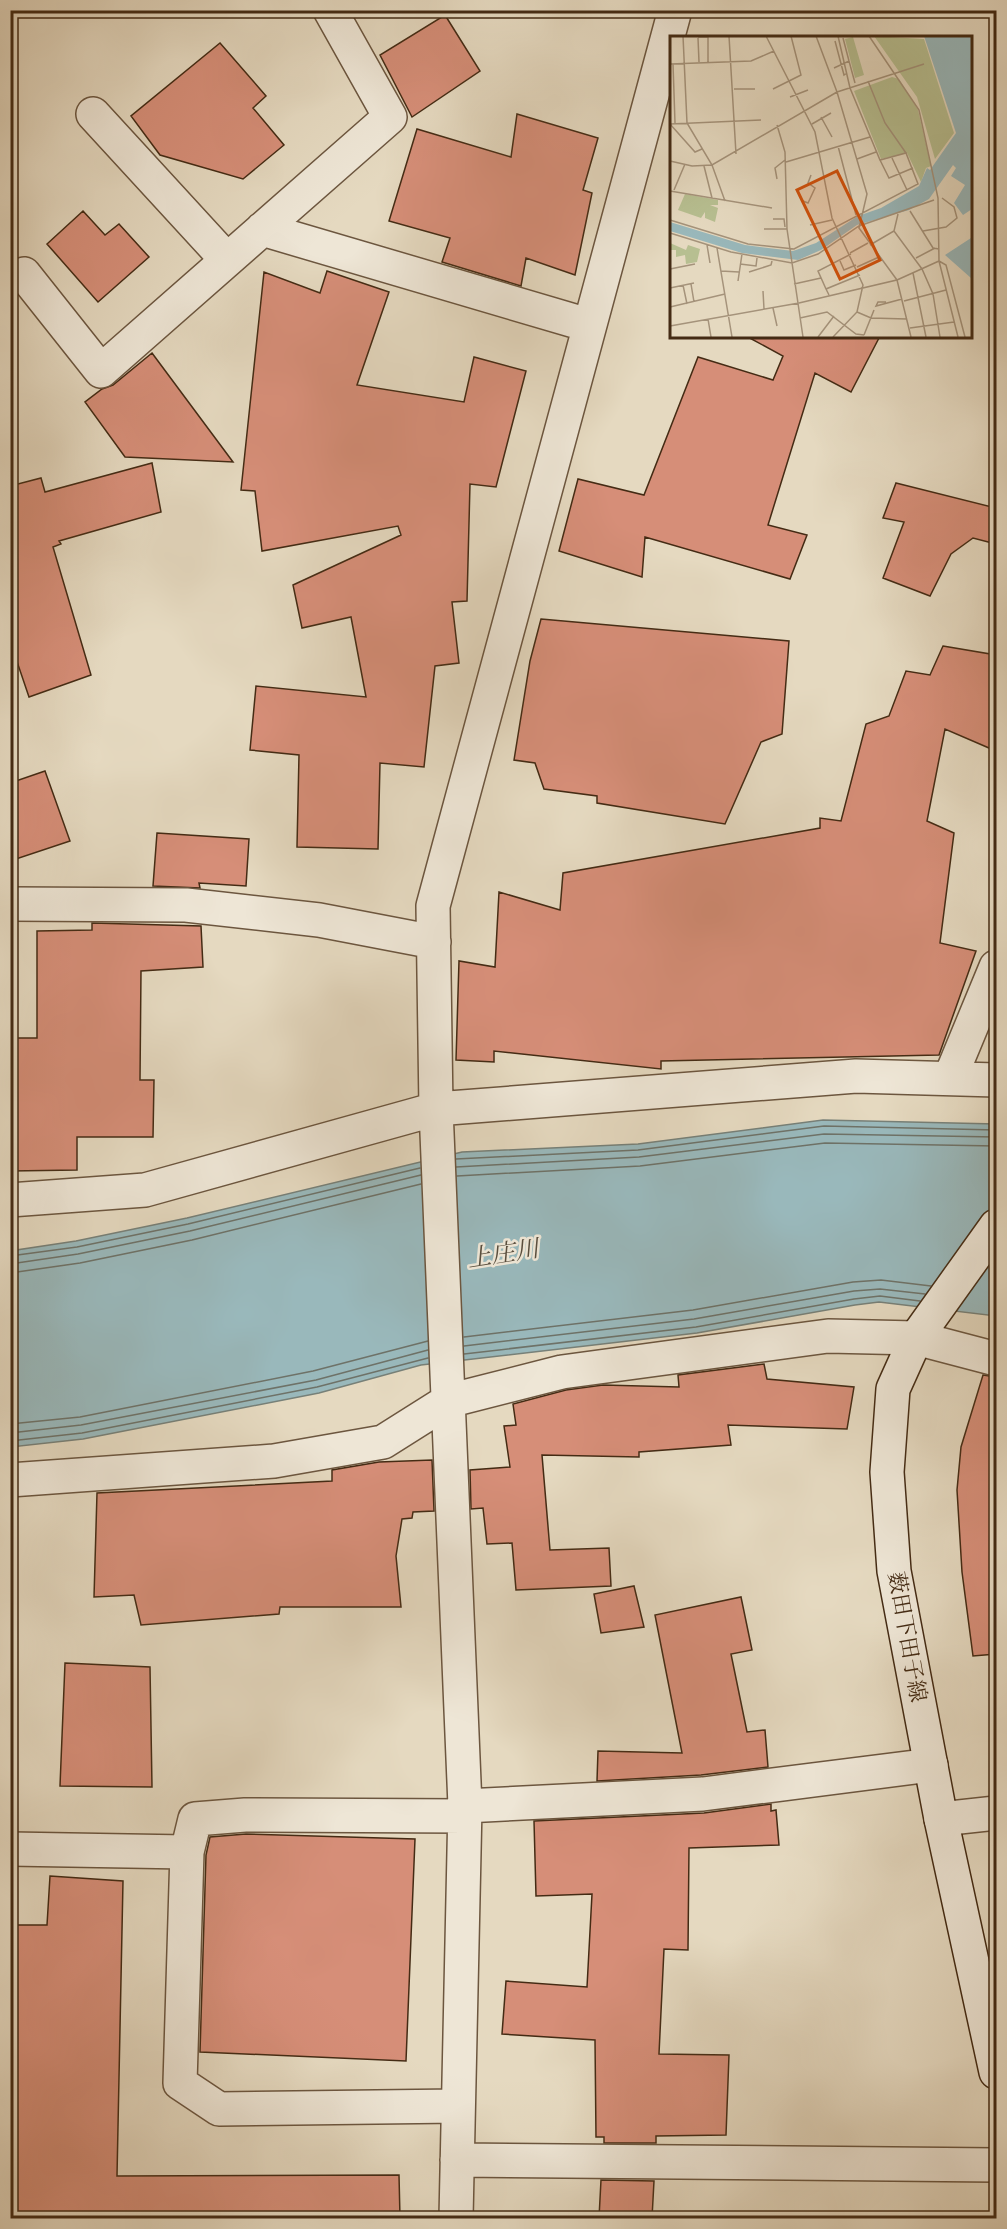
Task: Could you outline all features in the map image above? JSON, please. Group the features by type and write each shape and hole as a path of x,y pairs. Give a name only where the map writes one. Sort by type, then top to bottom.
{"street":[{"path":"24,274 101,371 390,117 330,10"},
{"path":"456,2218 465,1811 436,1109 433,906 588,325 675,10"},
{"path":"93,114 227,260"},
{"path":"262,229 588,325"},
{"path":"10,904 186,905 319,920 434,942"},
{"path":"950,1078 996,967"},
{"path":"10,1200 144,1190 436,1109 856,1076 996,1080"},
{"name":"薮田下田子線","path":"996,1226 916,1338 893,1389 887,1472 894,1571 941,1819 996,2072"},
{"path":"10,1480 274,1461 383,1442 448,1401 562,1372 828,1336 916,1338 996,1359"},
{"path":"458,2106 219,2109 180,2084 187,1852 195,1819 245,1815 465,1811 703,1794 931,1765"},
{"path":"941,1819 996,1813"},
{"path":"10,1849 187,1852"},
{"path":"457,2160 996,2165"}],"water":[{"name":"上庄川","path":"823,1120 996,1124 996,1316 879,1302 855,1305 697,1333 421,1365 319,1393 83,1439 11,1447 10,1251 76,1241 187,1218 462,1152 638,1144"}],"building":[{"path":"445,15 480,71 412,117 380,55"},
{"path":"220,43 266,96 253,108 284,145 243,179 160,155 131,116"},
{"path":"517,114 598,138 583,190 592,193 575,275 526,258 521,286 442,262 450,238 389,221 417,129 511,157"},
{"path":"83,211 105,235 119,224 149,257 98,302 47,244"},
{"path":"327,271 389,292 357,385 464,402 474,357 526,371 496,487 470,484 467,601 452,602 459,663 435,666 424,767 380,763 378,849 297,847 299,755 250,750 256,686 366,697 351,617 302,628 293,585 401,535 398,526 262,551 255,491 241,490 264,272 320,293"},
{"path":"750,338 879,338 851,392 815,373 768,525 807,535 790,579 645,537 642,577 559,551 578,479 644,495 698,357 773,380 783,356"},
{"path":"152,353 233,462 125,457 85,402 102,389 113,385"},
{"path":"152,463 161,512 59,541 61,544 53,547 91,675 29,697 10,641 10,486 41,478 45,492"},
{"path":"896,483 996,508 996,544 973,538 951,554 930,596 883,578 904,522 883,518"},
{"path":"541,619 789,641 782,734 761,742 725,824 597,803 597,796 544,789 535,763 514,760 530,661"},
{"path":"943,646 996,655 996,751 945,729 927,821 954,833 940,943 976,951 939,1055 661,1061 661,1069 494,1051 494,1062 456,1060 459,961 495,967 499,892 560,910 563,873 820,828 820,818 841,821 866,724 889,716 906,671 930,675"},
{"path":"45,771 70,841 10,861 10,783"},
{"path":"157,833 249,839 246,886 199,883 200,888 153,886"},
{"path":"92,923 201,926 203,967 141,971 140,1080 154,1080 153,1137 77,1137 77,1170 10,1171 10,1038 37,1038 37,931 92,930"},
{"path":"764,1364 767,1379 854,1387 847,1429 728,1425 731,1445 639,1452 639,1457 542,1455 550,1550 609,1548 611,1586 516,1590 512,1543 487,1544 483,1508 471,1509 470,1470 510,1467 504,1426 516,1425 513,1404 566,1390 603,1385 679,1387 678,1375"},
{"path":"983,1375 996,1377 996,1654 973,1656 962,1572 957,1490 961,1447"},
{"path":"432,1460 434,1511 413,1512 412,1518 402,1519 396,1556 401,1607 280,1607 279,1614 141,1625 134,1595 94,1597 97,1493 332,1481 332,1470 379,1462"},
{"path":"634,1586 644,1627 601,1633 594,1594"},
{"path":"741,1597 752,1650 731,1654 747,1732 765,1730 768,1767 701,1775 597,1781 598,1751 682,1753 655,1615"},
{"path":"65,1663 150,1667 152,1787 60,1786"},
{"path":"771,1804 771,1811 776,1810 779,1845 689,1848 688,1950 664,1949 659,2054 729,2055 726,2135 656,2136 656,2143 604,2143 604,2137 596,2137 595,2040 502,2034 506,1981 587,1987 592,1894 536,1896 534,1821 704,1813"},
{"path":"246,1834 415,1839 406,2061 200,2052 206,1855 210,1837"},
{"path":"50,1876 123,1881 117,2176 399,2175 400,2218 10,2218 10,1925 47,1925"},
{"path":"601,2180 654,2181 652,2218 599,2218"}]}
